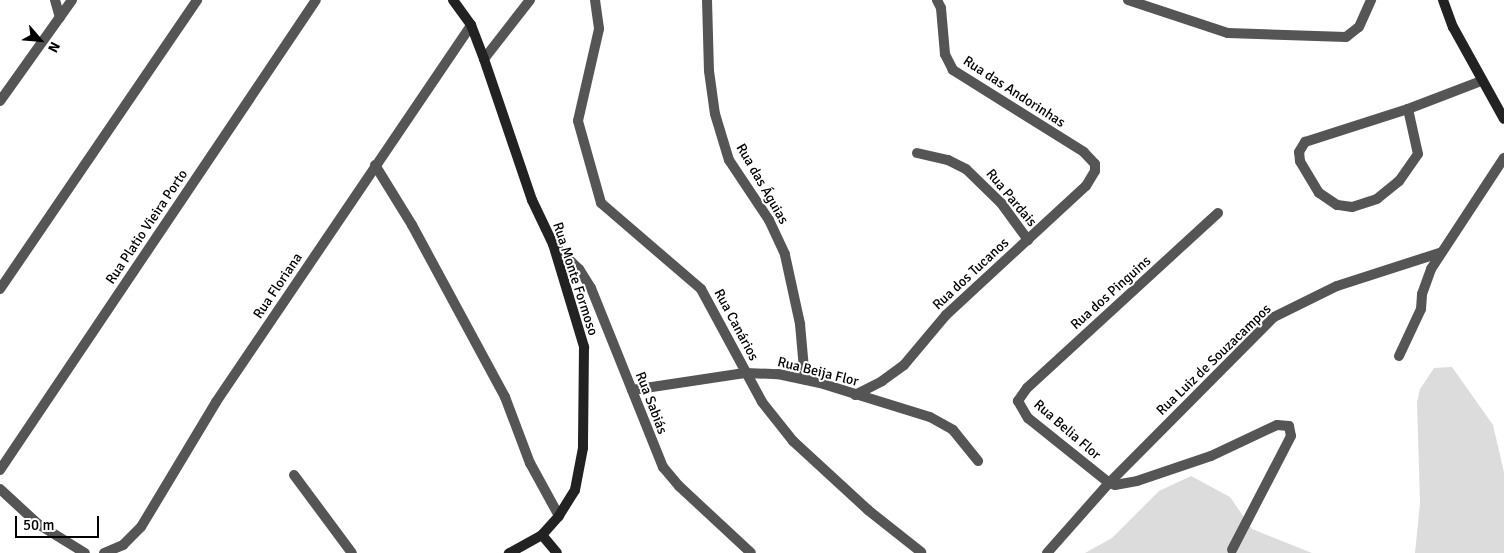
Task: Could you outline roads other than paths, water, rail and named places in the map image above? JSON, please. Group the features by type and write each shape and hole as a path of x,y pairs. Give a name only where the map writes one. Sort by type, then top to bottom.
{"street":[{"path":"55,0 60,16"},
{"path":"0,101 72,0"},
{"path":"0,289 197,0"},
{"name":"Rua Platio Vieira Porto","path":"0,470 316,0"},
{"name":"Rua Monte Formoso","path":"453,0 471,25 532,200 553,244 581,333 585,364 582,465 574,490 559,516 542,535 520,550 509,553"},
{"path":"484,59 530,0"},
{"name":"Rua Canários","path":"595,0 599,28 578,121 601,203 701,289 745,373 768,412 793,441 868,510 922,552"},
{"name":"Rua das Águias","path":"707,0 709,71 715,114 729,160 768,220 785,255 800,324 805,380"},
{"name":"Rua das Andorinhas","path":"936,0 941,8 945,54 953,70 1084,152 1095,164"},
{"path":"1128,0 1219,32 1346,37 1359,27 1371,0"},
{"path":"1443,0 1481,81 1504,119"},
{"name":"Rua Floriana","path":"104,553 123,545 141,527 206,418 471,25"},
{"path":"1408,109 1418,154 1399,182 1377,199 1352,207 1338,205 1319,193 1300,161 1301,145 1313,139 1408,109 1481,81"},
{"name":"Rua Pardais","path":"917,153 966,169 1001,203 1028,240"},
{"path":"1399,356 1421,309 1426,282 1442,252 1504,158"},
{"name":"Rua dos Tucanos","path":"855,395 904,365 946,315 1086,186 1092,178 1095,164"},
{"path":"375,165 412,225 505,397 530,463 559,516"},
{"name":"Rua dos Pinguins","path":"1022,392 1218,213"},
{"name":"Rua Sabiás","path":"553,244 579,269 592,288 657,456 670,476 752,553"},
{"name":"Rua Luiz de Souzacampos","path":"1048,553 1109,483 1274,318 1337,286 1442,252"},
{"name":"Rua Beija Flor","path":"632,390 745,373 771,373 805,380 942,424 953,430 978,461"},
{"name":"Rua Belia Flor","path":"1022,392 1018,401 1028,418 1109,483"},
{"path":"1109,483 1138,481 1211,456 1277,425 1290,426 1292,431 1288,442 1232,550"},
{"path":"294,475 352,553"},
{"path":"0,489 38,524 85,553"},
{"path":"542,535 557,553"}]}
